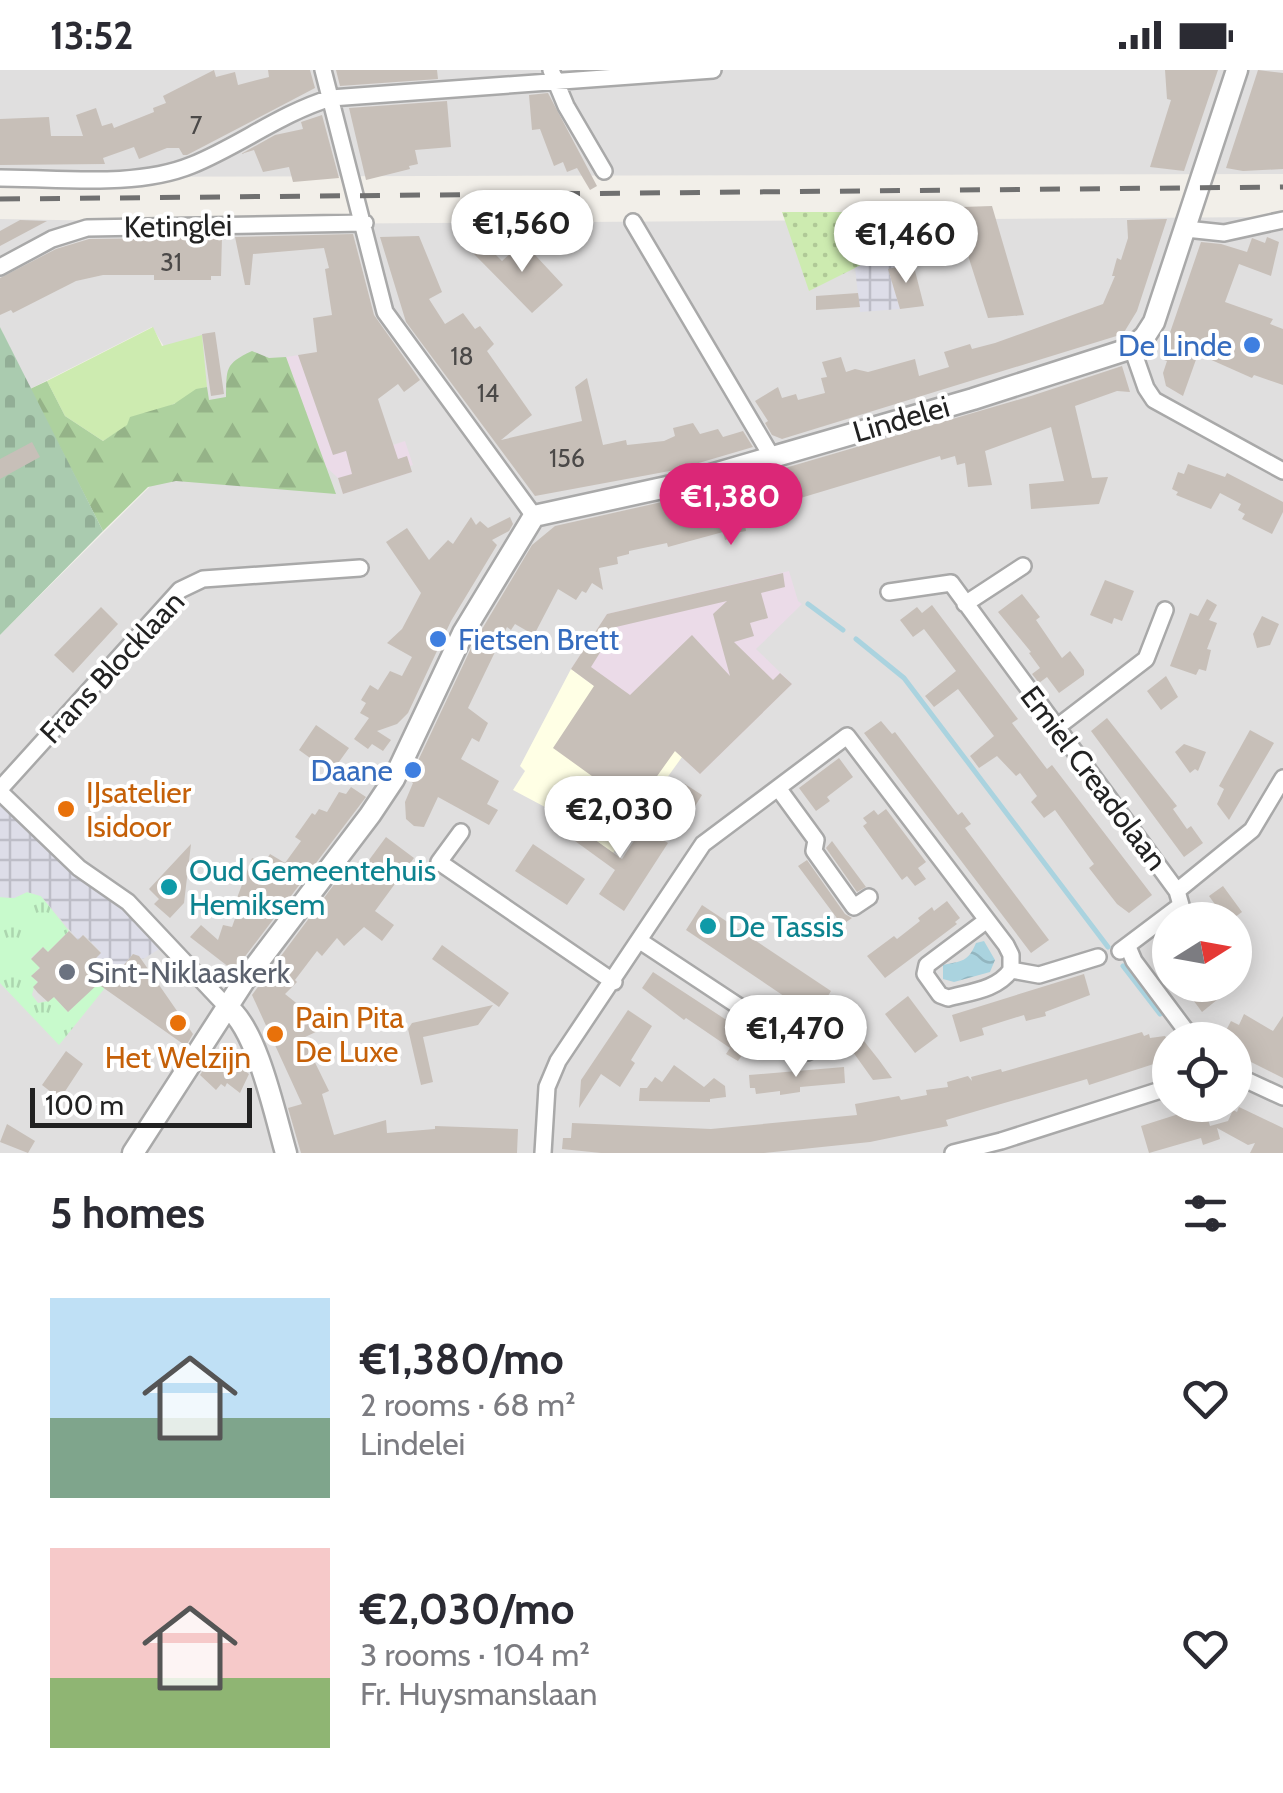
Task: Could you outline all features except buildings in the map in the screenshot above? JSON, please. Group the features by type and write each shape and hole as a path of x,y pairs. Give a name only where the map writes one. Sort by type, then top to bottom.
{"street":[{"path":"133,1153 227,1006 370,816 394,778 463,633 534,516 385,312 323,70"},
{"path":"0,178 156,177 194,165 298,110 331,98 553,76 713,70"},
{"path":"1238,70 1154,322 1132,348 1154,400 1283,471"},
{"path":"553,76 604,170"},
{"path":"1186,229 1224,233 1283,220"},
{"path":"633,222 772,457"},
{"name":"Ketinglei","path":"0,267 62,234 87,228 365,223"},
{"name":"Lindelei","path":"534,516 676,485 1132,348"},
{"path":"965,604 1024,566"},
{"name":"Frans Blocklaan","path":"0,791 190,582 360,568"},
{"name":"Emiel Creadolaan","path":"889,592 950,583 1177,891 1181,905 1124,949 1180,1022"},
{"path":"1056,728 1146,659 1165,610"},
{"path":"543,1149 547,1087 558,1061 703,844 847,736 987,920 1011,956 1010,970 994,986 948,998 940,995 926,974 926,966 987,920"},
{"path":"1177,891 1252,830 1283,778"},
{"path":"778,788 816,840 814,851 854,907 870,897"},
{"path":"0,791 79,868 128,902 238,1015 250,1034 286,1153"},
{"path":"461,832 439,862 614,982"},
{"path":"640,942 808,1052"},
{"path":"1010,970 1039,974 1098,957"},
{"path":"1252,1083 1283,1097"},
{"path":"953,1153 1152,1093"}],"shaded area":[{"path":"0,70 1283,70 1283,174 0,177"},
{"path":"1283,217 1283,1153 0,1153 0,635 212,425 152,327 30,389 0,327 0,219 286,224"},
{"path":"908,223 908,235 934,232 935,239 908,248 913,263 889,272 900,309 860,312 855,268 863,264 861,253 870,251 866,228 870,224"},
{"path":"360,346 393,445 405,441 413,465 412,472 343,494 338,478 323,464 286,357"},
{"path":"789,571 802,604 756,649 792,684 700,774 658,735 571,669 607,614"},
{"path":"571,669 682,757 613,853 560,815 513,790 525,771 520,766"},
{"path":"0,804 51,854 136,920 161,948 143,959 133,954 113,978 96,958 101,952 84,935 78,940 41,896 27,892 14,898 0,897"}],"green space":[{"path":"782,212 870,212 870,224 844,234 847,253 861,253 863,264 809,291"},
{"path":"0,327 103,531 0,635"},
{"path":"153,327 162,346 202,335 207,387 103,441 65,416 47,381"},
{"path":"252,351 269,358 286,357 336,494 176,481 148,487 103,531 30,389 47,381 65,416 103,441 127,425 130,417 174,404 196,389 207,387 209,400 226,397 229,368"},
{"path":"27,892 41,896 69,931 48,952 43,947 31,958 40,967 32,976 38,983 32,995 38,1003 53,996 68,1012 88,993 83,988 113,978 59,1045 0,983 0,897 14,898"}],"water":[{"path":"984,941 995,960 990,972 954,982 943,979 943,965 964,960 976,943"}],"waterway":[{"path":"808,604 843,630"},
{"path":"856,639 904,678 1108,947"},
{"path":"1123,966 1160,1014"}],"railway":[{"path":"0,199 1283,187"}],"place":[{"name":"De Linde","path":"1252,345"},
{"name":"Fietsen Brett","path":"438,639"},
{"name":"Daane","path":"413,770"},
{"name":"IJsatelier Isidoor","path":"66,809"},
{"name":"Oud Gemeentehuis Hemiksem","path":"169,887"},
{"name":"De Tassis","path":"708,926"},
{"name":"Sint-Niklaaskerk","path":"67,972"},
{"name":"Het Welzijn","path":"178,1023"},
{"name":"Pain Pita De Luxe","path":"275,1034"}]}
